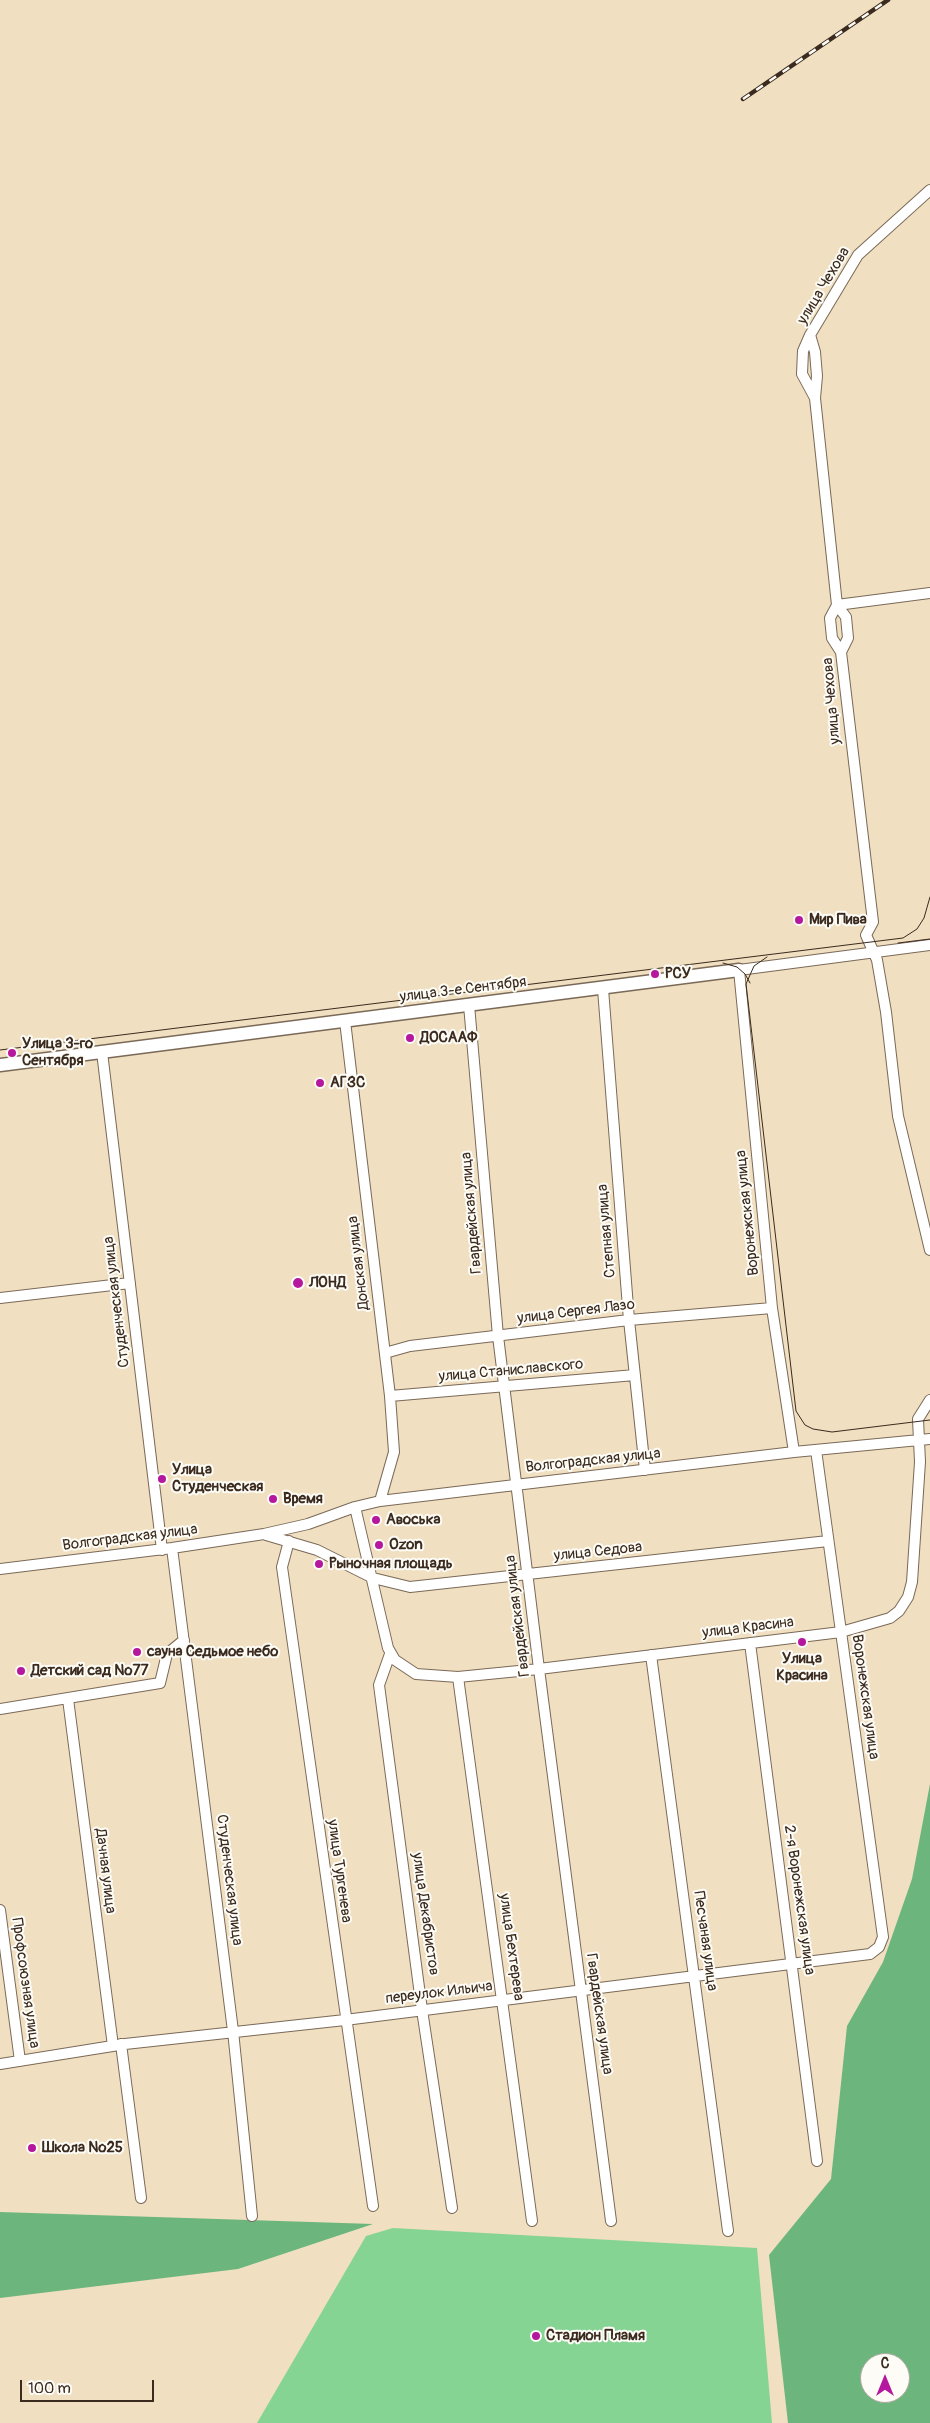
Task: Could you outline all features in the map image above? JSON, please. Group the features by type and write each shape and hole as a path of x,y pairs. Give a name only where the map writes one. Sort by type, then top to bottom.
{"street":[{"name":"улица Чехова","path":"930,190 858,256 810,335 817,368 815,398 837,604 846,617 848,638 841,652 873,922 866,935 877,960 886,1012 898,1116 930,1250"},
{"path":"810,335 801,362 802,374 815,398"},
{"path":"841,652 832,638 830,618 837,604 930,593"},
{"name":"улица 3-е Сентября","path":"0,1065 603,989 872,951 930,945"},
{"name":"Воронежская улица","path":"739,970 772,1308 794,1452"},
{"name":"Степная улица","path":"603,989 629,1320 645,1470"},
{"name":"Гвардейская улица","path":"469,1005 498,1336 539,1669 612,2221"},
{"name":"Донская улица","path":"345,1021 390,1396 394,1452 380,1501"},
{"name":"Студенческая улица","path":"102,1052 130,1283 167,1549 184,1640 233,2031 252,2216"},
{"path":"0,1298 130,1283"},
{"name":"улица Сергея Лазо","path":"385,1353 410,1346 629,1320 772,1308"},
{"name":"улица Станиславского","path":"390,1396 635,1375"},
{"name":"улица Красина","path":"390,1654 404,1668 424,1676 458,1676 539,1669 841,1632 890,1618 900,1611 908,1597 912,1582 920,1462 918,1420 930,1400"},
{"name":"Волгоградская улица","path":"0,1569 167,1549 264,1534 308,1524 355,1507 380,1501 794,1452 930,1439"},
{"name":"Воронежская улица","path":"816,1450 884,1937 879,1947"},
{"path":"355,1507 390,1654"},
{"name":"Волгоградская улица","path":"264,1534 333,1557 373,1578"},
{"name":"улица Седова","path":"373,1578 410,1587 828,1541"},
{"name":"улица Тургенева","path":"288,1542 282,1567 373,2206"},
{"path":"0,1709 160,1683 167,1654 184,1640"},
{"name":"2-я Воронежская улица","path":"750,1643 817,2161"},
{"name":"улица Декабристов","path":"390,1654 379,1685 422,2010 452,2208"},
{"name":"Песчаная улица","path":"652,1655 728,2230"},
{"name":"улица Бехтерева","path":"458,1676 532,2221"},
{"name":"Дачная улица","path":"68,1699 117,2045 141,2198"},
{"name":"Профсоюзная улица","path":"0,1910 20,2061"},
{"name":"переулок Ильича","path":"0,2064 117,2045 345,2020 870,1954 879,1947"}],"green space":[{"path":"930,1784 930,2423 788,2423 769,2255 831,2179 847,2026 883,1962 912,1879"},
{"path":"0,2212 373,2224 238,2269 0,2298"},
{"name":"Стадион Пламя","path":"393,2228 757,2248 772,2423 257,2423 366,2236"}],"tram line":[{"path":"0,1050 903,938 917,929 924,918 930,897"},
{"path":"898,943 930,939"},
{"path":"767,957 754,966 746,984 796,1411 805,1425 813,1429 832,1432 930,1420"},
{"path":"723,963 737,967 745,974 750,983"}],"railway":[{"path":"743,99 888,0"}],"place":[{"name":"Мир Пива","path":"799,920"},
{"name":"РСУ","path":"655,974"},
{"name":"ДОСААФ","path":"410,1038"},
{"name":"Улица 3-го Сентября","path":"12,1053"},
{"name":"АГЗС","path":"320,1083"},
{"name":"ЛОНД","path":"298,1283"},
{"name":"Улица Студенческая","path":"162,1479"},
{"name":"Время","path":"273,1499"},
{"name":"Авоська","path":"376,1520"},
{"name":"Ozon","path":"379,1545"},
{"name":"Рыночная площадь","path":"319,1564"},
{"name":"Улица Красина","path":"802,1642"},
{"name":"сауна Седьмое небо","path":"137,1652"},
{"name":"Детский сад №77","path":"21,1671"},
{"name":"Школа №25","path":"32,2148"},
{"name":"Стадион Пламя","path":"536,2336"}]}
